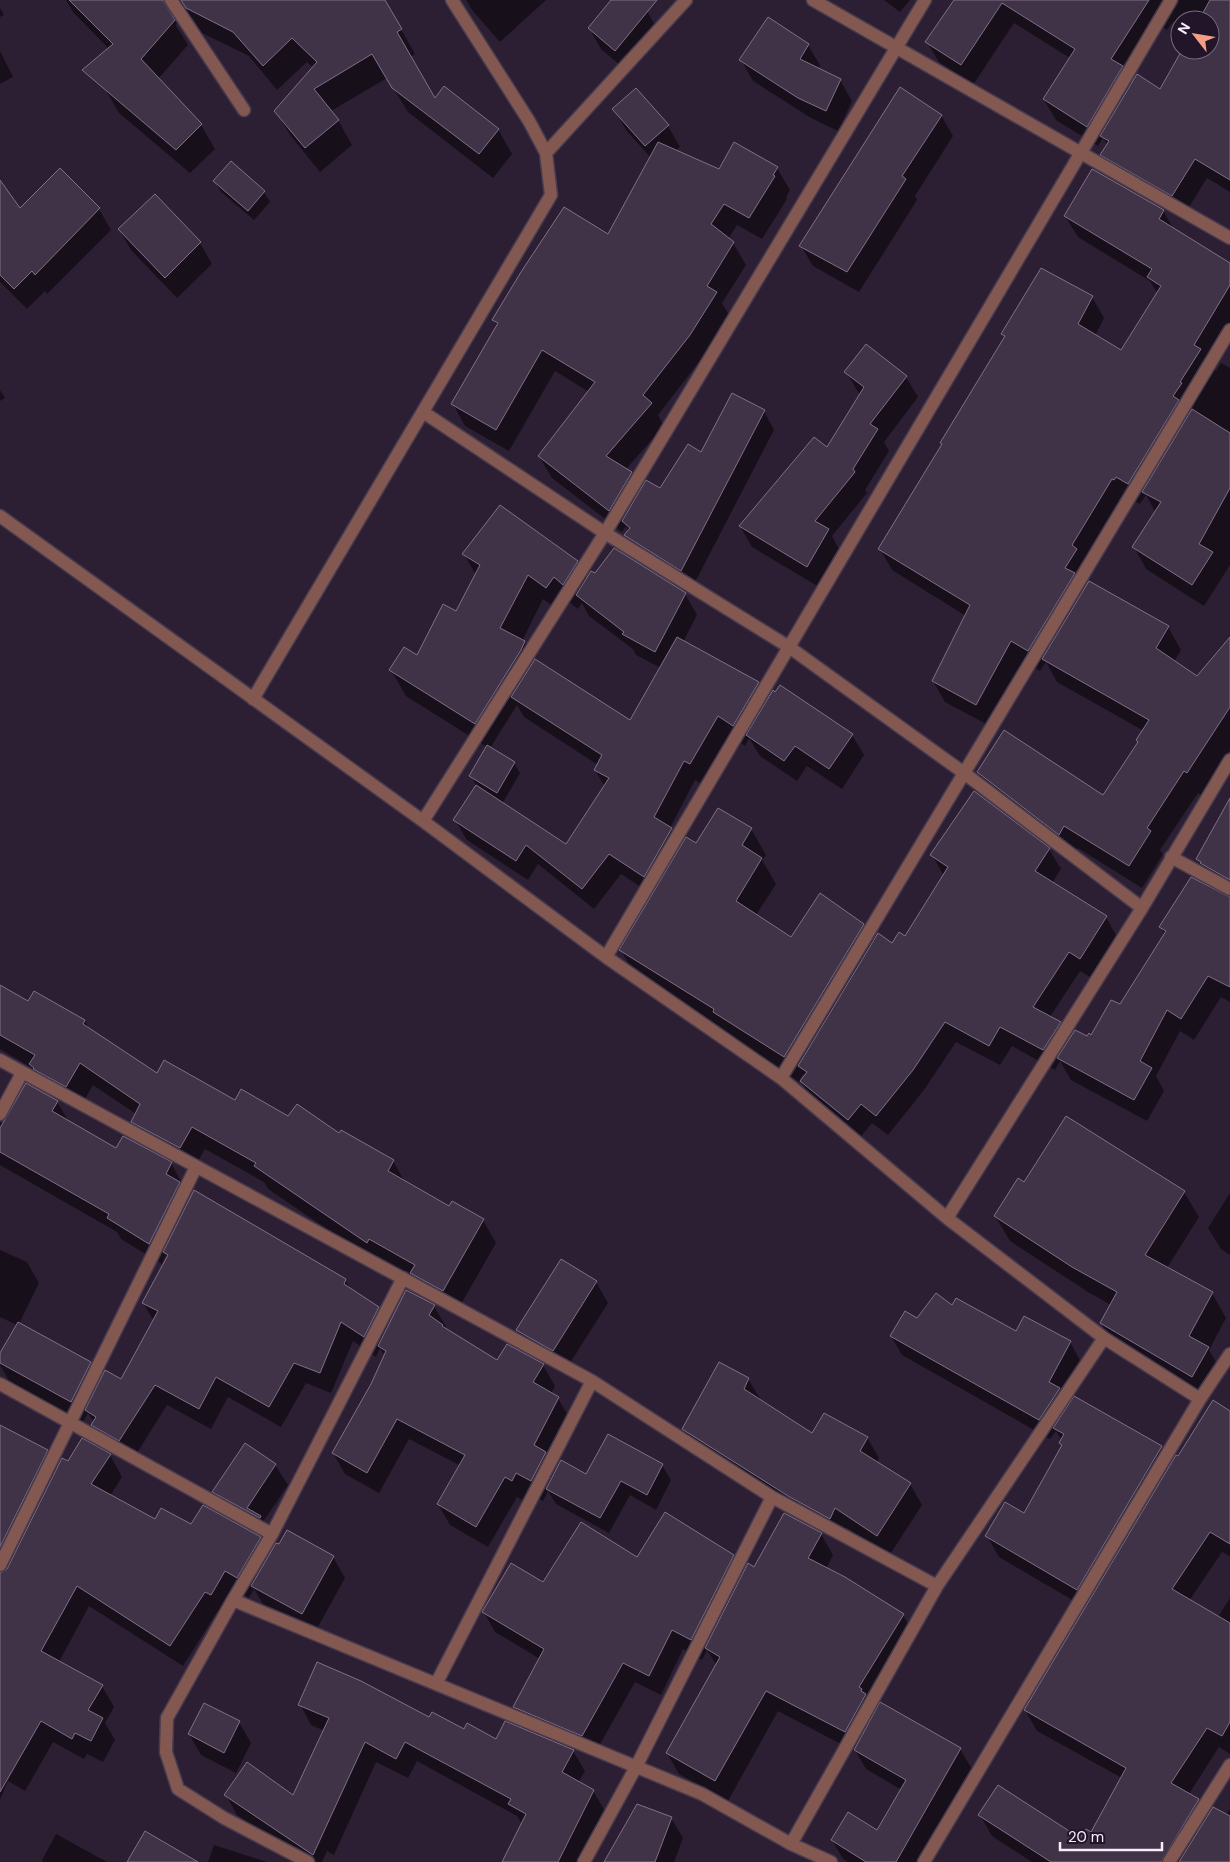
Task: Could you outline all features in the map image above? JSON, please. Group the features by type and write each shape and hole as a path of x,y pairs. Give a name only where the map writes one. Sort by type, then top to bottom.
{"street":[{"path":"171,0 244,110"},
{"path":"253,699 551,195 546,154 529,121 452,0"},
{"path":"546,154 686,0"},
{"path":"813,0 1230,238"},
{"path":"423,821 606,533 925,0"},
{"path":"606,957 1171,0"},
{"path":"781,1078 1230,330"},
{"path":"422,412 606,533 789,647 964,773 1142,908"},
{"path":"0,516 423,821 606,957 781,1078 947,1218 1104,1338 1200,1399"},
{"path":"947,1218 1142,908 1230,760"},
{"path":"1172,857 1230,888"},
{"path":"0,1060 592,1380 772,1497 937,1586"},
{"path":"0,1114 22,1073"},
{"path":"0,1565 196,1167"},
{"path":"308,1862 224,1818 178,1789 166,1752 166,1718 272,1534 403,1278"},
{"path":"791,1844 937,1586 1104,1338"},
{"path":"924,1862 1200,1399 1225,1372 1230,1354"},
{"path":"436,1684 592,1380"},
{"path":"0,1384 272,1534"},
{"path":"584,1862 636,1767 772,1497"},
{"path":"233,1600 702,1794 791,1844 830,1862"},
{"path":"1169,1862 1230,1765"}],"building":[{"path":"69,0 163,0 175,20 141,59 202,124 176,150 82,70 113,44"},
{"path":"181,0 385,0 402,29 397,32 435,98 444,86 499,129 479,154 392,88 372,54 314,89 339,120 305,148 274,111 317,62 292,38 263,66 233,32 186,8"},
{"path":"611,0 657,0 615,51 588,28"},
{"path":"954,0 1149,0 1111,59 1123,66 1087,127 1043,99 1075,49 1002,3 961,65 925,42"},
{"path":"1210,0 1230,0 1230,180 1195,159 1172,196 1100,155 1109,141 1100,136 1137,74 1160,89 1176,60 1220,60 1220,10 1204,10"},
{"path":"768,17 809,44 800,59 841,79 826,111 798,98 739,60"},
{"path":"900,87 942,115 902,176 906,179 847,272 799,246"},
{"path":"636,88 669,125 645,146 612,109"},
{"path":"658,142 719,169 734,142 778,167 773,175 775,176 749,218 724,204 711,224 734,242 707,286 717,292 690,335 643,395 652,403 606,456 632,472 609,511 538,456 595,382 542,350 496,430 451,404 498,323 492,320 564,207 608,234"},
{"path":"231,161 265,191 248,211 213,181"},
{"path":"60,168 100,208 35,275 32,271 14,289 0,275 0,180 20,208"},
{"path":"1092,169 1164,210 1159,219 1230,263 1230,285 1194,345 1201,349 1173,396 1179,400 1128,484 1116,477 1114,480 1112,479 1072,545 1077,549 1065,568 1075,573 1028,651 1011,641 976,705 932,681 970,605 878,549 1005,336 1001,334 1041,268 1093,296 1078,324 1121,350 1161,286 1147,277 1152,269 1064,216"},
{"path":"155,194 201,242 165,278 118,229"},
{"path":"866,344 907,376 870,424 878,429 853,469 855,472 815,521 829,529 807,567 739,526 814,437 827,447 864,387 844,372"},
{"path":"732,393 765,410 681,571 624,535 630,528 622,521 646,480 660,488 688,444 701,452"},
{"path":"1192,409 1230,433 1230,488 1199,544 1213,552 1192,585 1132,547 1161,502 1142,492"},
{"path":"500,505 578,561 563,585 554,577 546,588 528,575 500,628 525,641 475,724 389,670 404,647 417,655 443,604 456,611 480,565 462,554"},
{"path":"614,548 686,593 655,652 622,634 624,632 576,595 591,571 595,573"},
{"path":"1089,581 1169,626 1156,648 1197,676 1230,637 1230,707 1187,773 1184,771 1147,828 1151,831 1129,866 1064,826 1059,835 977,772 1004,730 1103,795 1138,742 1136,740 1149,720 1042,659"},
{"path":"677,637 759,682 733,726 718,716 690,764 684,761 654,817 672,828 644,877 609,854 582,889 526,845 516,861 453,820 476,785 566,844 609,778 594,770 602,755 511,697 535,659 630,720"},
{"path":"780,685 853,734 829,769 795,746 784,761 746,735 773,690 775,692"},
{"path":"487,745 515,762 497,793 469,776"},
{"path":"974,791 1050,848 1035,871 1107,916 1080,959 1069,952 1033,1007 1061,1022 1043,1050 1000,1027 989,1046 945,1022 913,1070 876,1116 861,1104 848,1120 800,1081 807,1072 798,1066 878,933 892,943 899,932 905,936 948,867 930,855"},
{"path":"1230,798 1230,880 1196,859"},
{"path":"718,808 752,828 742,845 762,858 736,901 791,937 820,893 864,924 784,1057 713,1012 714,1009 619,950 686,837 696,843"},
{"path":"1191,877 1230,897 1230,987 1208,976 1181,1019 1167,1010 1140,1061 1152,1068 1134,1100 1057,1058 1075,1030 1087,1036 1089,1033 1091,1035 1111,1000 1120,1004 1166,931 1159,927"},
{"path":"0,985 28,1001 34,991 85,1020 83,1024 157,1073 164,1060 235,1100 241,1089 288,1116 297,1104 339,1133 341,1130 394,1160 388,1171 449,1206 452,1201 484,1219 443,1291 410,1273 415,1265 369,1239 367,1243 254,1166 256,1163 192,1127 180,1148 131,1122 140,1104 80,1063 66,1087 33,1069 29,1064 35,1055 0,1035"},
{"path":"26,1083 58,1101 52,1111 116,1148 123,1136 172,1162 166,1174 180,1182 149,1244 107,1218 109,1214 0,1152 0,1128"},
{"path":"1066,1116 1185,1191 1145,1255 1213,1292 1189,1336 1209,1347 1192,1377 1100,1323 1117,1292 1072,1267 994,1216 1018,1178 1024,1182"},
{"path":"194,1190 346,1279 344,1284 379,1307 364,1337 341,1322 320,1373 294,1363 269,1407 216,1377 199,1409 155,1385 119,1441 91,1425 96,1417 85,1410 105,1370 121,1379 158,1311 142,1303 168,1255 163,1252"},
{"path":"561,1259 597,1281 553,1351 516,1330"},
{"path":"406,1290 435,1305 429,1315 442,1326 497,1360 507,1344 544,1364 533,1382 559,1397 534,1445 546,1452 531,1481 516,1473 512,1481 505,1477 476,1527 437,1504 465,1455 397,1419 367,1473 332,1453 371,1384 386,1351 378,1346"},
{"path":"936,1293 952,1305 956,1298 1016,1331 1024,1316 1071,1341 1049,1382 1060,1388 1039,1420 890,1336 905,1311 917,1318"},
{"path":"18,1322 91,1362 71,1402 0,1363 0,1353"},
{"path":"719,1362 749,1378 744,1389 812,1433 824,1413 868,1437 860,1451 911,1483 877,1536 835,1508 830,1519 788,1496 682,1429"},
{"path":"1074,1396 1162,1446 1077,1590 985,1536 1005,1502 1024,1513 1062,1445 1059,1443 1064,1434 1053,1428"},
{"path":"1213,1400 1230,1411 1230,1544 1210,1532 1172,1589 1230,1623 1230,1722 1222,1736 1207,1728 1171,1783 1199,1799 1161,1862 1051,1862 978,1815 998,1785 1080,1838 1086,1829 1091,1832 1126,1768 1024,1710 1176,1455 1178,1456"},
{"path":"0,1425 48,1450 0,1547"},
{"path":"608,1434 663,1464 647,1495 621,1481 600,1518 546,1489 561,1460 586,1474"},
{"path":"82,1438 111,1454 91,1484 155,1519 161,1508 191,1524 203,1505 261,1537 237,1578 225,1571 211,1595 205,1592 170,1646 77,1586 41,1651 103,1685 88,1710 103,1718 91,1741 75,1733 72,1739 41,1721 0,1792 0,1573 7,1569 62,1458 68,1461"},
{"path":"245,1443 276,1464 247,1508 261,1516 260,1518 212,1492"},
{"path":"665,1512 734,1555 691,1640 672,1630 649,1676 623,1663 582,1736 513,1707 544,1649 482,1612 511,1563 543,1582 581,1522 637,1557"},
{"path":"784,1513 822,1533 808,1558 845,1577 904,1614 859,1687 866,1694 845,1732 766,1691 715,1781 666,1753 720,1657 705,1648 748,1563 754,1567"},
{"path":"287,1530 334,1556 302,1614 251,1586 276,1543 279,1544"},
{"path":"317,1662 361,1681 429,1717 432,1712 464,1729 467,1723 496,1739 505,1721 574,1750 562,1772 594,1790 558,1862 502,1862 526,1814 508,1804 511,1799 405,1742 396,1759 365,1742 313,1855 224,1795 247,1762 293,1795 329,1718 298,1705"},
{"path":"880,1702 961,1748 896,1862 866,1862 831,1840 848,1812 877,1830 906,1780 854,1750"},
{"path":"204,1703 240,1721 224,1753 188,1734"},
{"path":"637,1804 672,1817 655,1862 604,1862"},
{"path":"1213,1807 1230,1816 1230,1862 1179,1862"},
{"path":"145,1831 198,1862 127,1862"}]}
